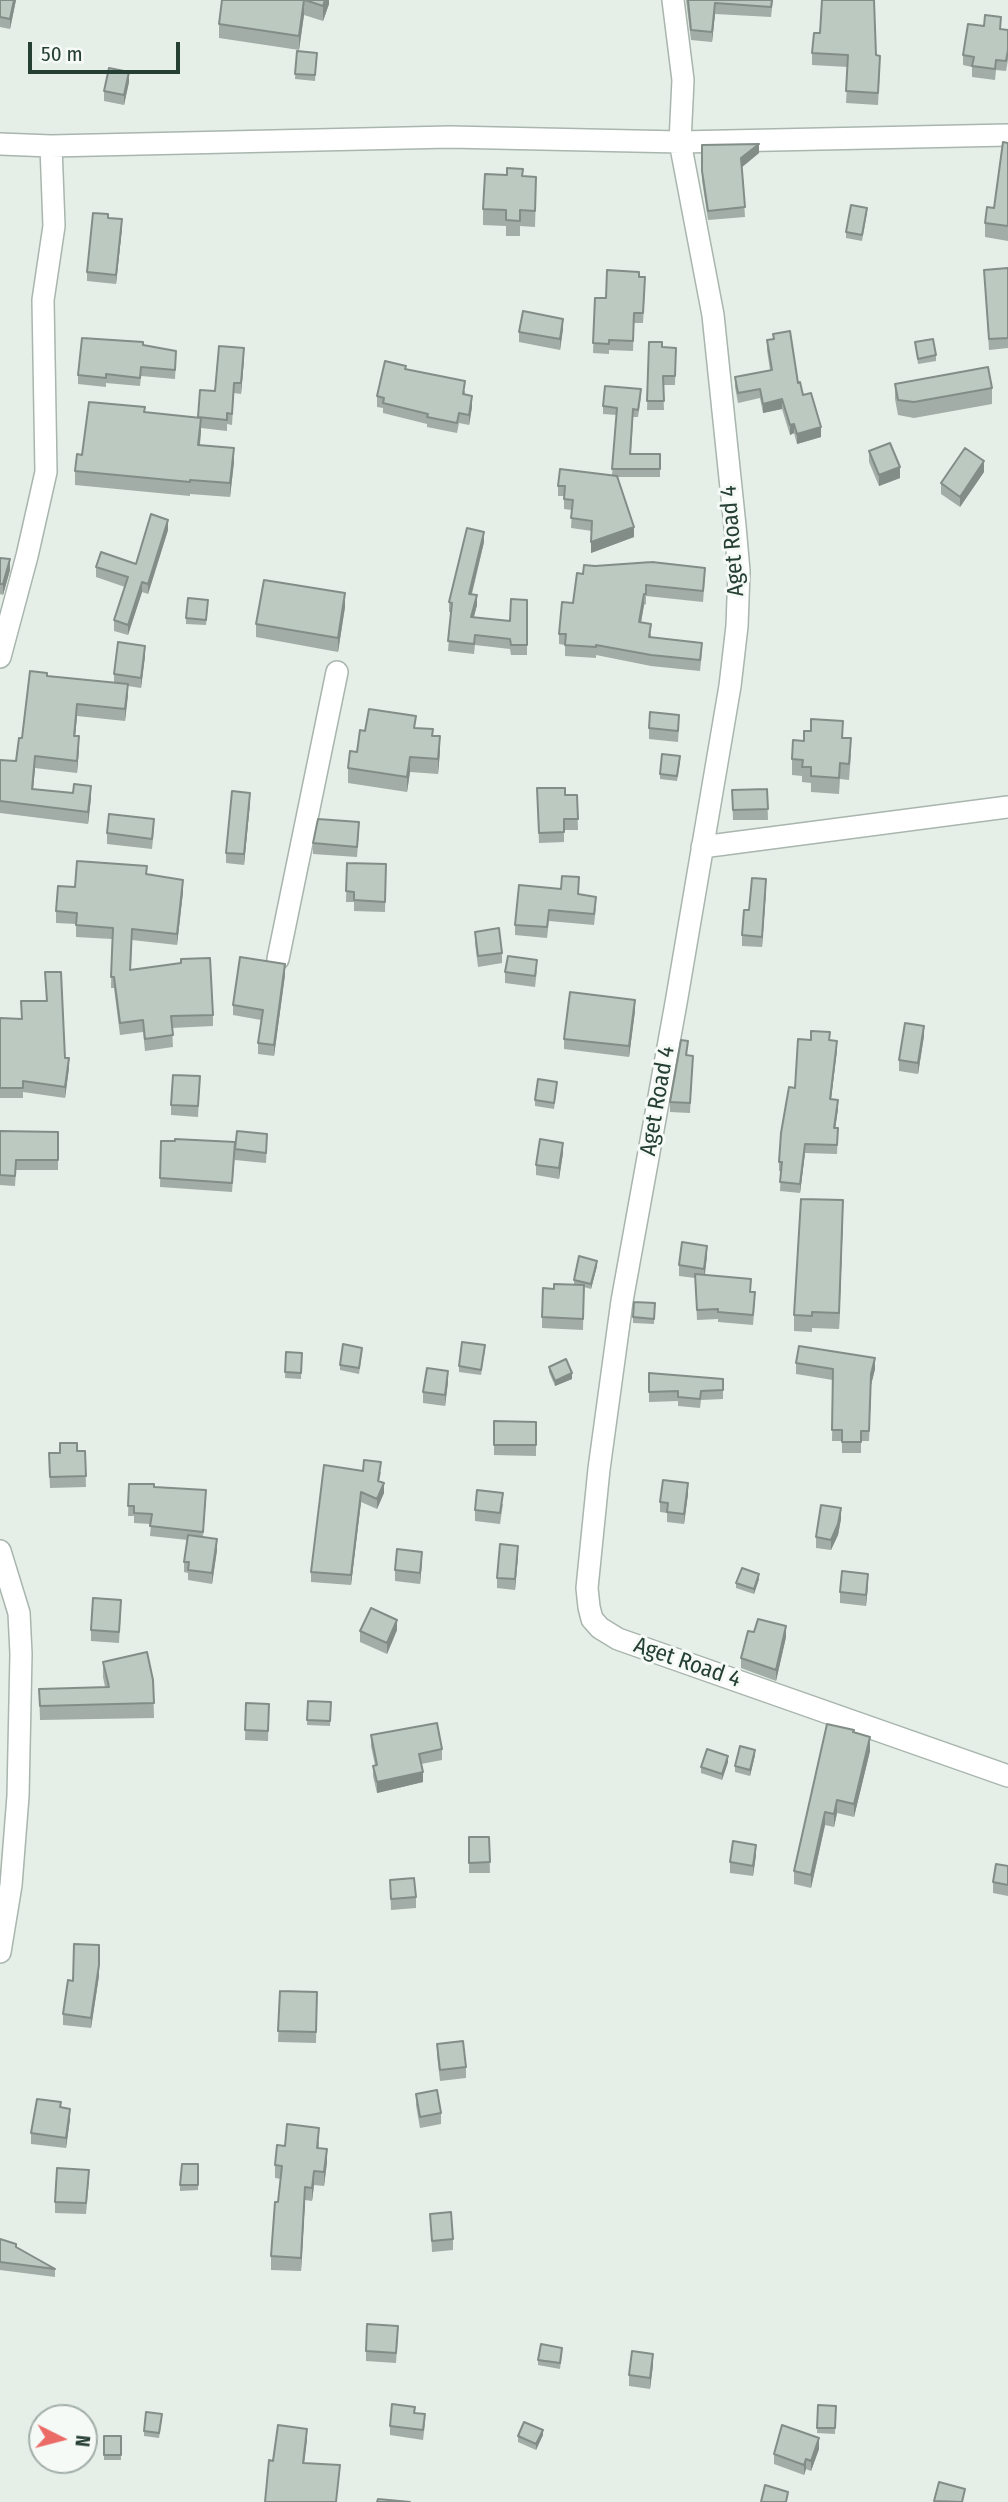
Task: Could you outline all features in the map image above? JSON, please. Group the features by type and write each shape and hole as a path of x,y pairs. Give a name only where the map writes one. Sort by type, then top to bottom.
{"street":[{"name":"Aget Road 4","path":"673,0 683,80 680,142 713,315 739,571 737,626 730,686 622,1301 596,1495 587,1588 592,1619 600,1628 618,1639 1008,1776"},
{"path":"0,144 51,146 450,136 680,142 1008,135"},
{"path":"0,657 46,471 43,300 54,226 51,146"},
{"path":"278,959 337,672"},
{"path":"702,847 1008,807"},
{"path":"0,1551 19,1613 22,1654 18,1796 11,1885 0,1952"}],"building":[{"path":"0,0 14,0 10,19 0,17"},
{"path":"222,0 304,0 299,36 219,24"},
{"path":"305,0 325,0 323,6"},
{"path":"688,0 772,0 771,7 715,3 712,32 691,30"},
{"path":"822,0 874,0 876,55 880,56 878,93 846,91 848,55 812,53 814,33 820,33"},
{"path":"985,15 1001,17 1000,29 1008,30 1006,61 996,60 995,69 972,66 974,57 963,55 968,24 984,26"},
{"path":"297,51 317,53 315,75 295,74"},
{"path":"109,68 129,72 124,95 104,91"},
{"path":"1003,142 1008,143 1008,226 985,223 987,207 994,208"},
{"path":"759,144 741,158 745,207 708,211 702,171 702,145"},
{"path":"507,168 523,169 522,176 536,177 535,211 520,210 520,221 506,220 506,210 483,209 485,174 507,175"},
{"path":"851,205 867,208 862,235 846,232"},
{"path":"93,213 122,219 116,275 87,272"},
{"path":"1008,268 1008,338 989,339 984,270"},
{"path":"607,270 639,272 639,277 645,277 643,313 634,313 633,341 609,340 609,344 593,343 595,298 606,298"},
{"path":"523,311 563,319 560,339 519,332"},
{"path":"790,331 798,383 800,382 803,395 811,393 821,427 797,434 794,424 790,425 782,399 763,404 760,389 738,393 735,377 772,370 767,340 774,339 773,334"},
{"path":"82,338 143,342 143,345 176,351 175,370 141,367 140,378 106,374 106,378 78,375"},
{"path":"933,339 936,355 918,359 915,342"},
{"path":"649,342 662,342 662,347 676,348 675,376 663,376 664,401 647,401"},
{"path":"219,346 244,348 241,383 234,383 232,414 227,413 227,420 198,417 200,390 215,391"},
{"path":"385,361 406,366 405,369 465,381 463,394 472,396 469,415 459,413 457,423 383,403 384,398 377,396"},
{"path":"988,367 992,388 914,402 898,400 895,384"},
{"path":"605,386 641,389 638,410 633,409 630,454 660,454 660,469 612,469 617,408 603,406"},
{"path":"89,402 145,407 144,412 201,418 198,445 234,448 230,483 75,471 77,454 82,455"},
{"path":"890,443 900,467 879,475 869,451"},
{"path":"965,448 984,461 960,497 941,483"},
{"path":"560,469 617,476 634,527 591,542 592,521 571,518 573,500 564,499 565,486 558,486"},
{"path":"151,514 168,520 148,584 142,582 128,625 114,620 128,577 96,567 101,552 136,564"},
{"path":"467,528 484,532 469,594 477,595 471,617 510,621 511,599 527,600 527,645 511,645 510,639 475,635 474,644 448,641 452,603 449,602"},
{"path":"0,558 10,559 3,584 0,584"},
{"path":"652,562 705,568 703,591 646,585 639,622 651,624 649,637 702,643 700,660 596,645 565,645 566,634 559,634 562,602 573,603 577,573 583,574 584,565"},
{"path":"264,580 345,593 338,638 256,624"},
{"path":"188,598 208,600 206,620 186,618"},
{"path":"118,642 145,646 141,678 114,674"},
{"path":"30,671 47,673 47,676 128,684 125,709 77,704 74,736 79,736 77,761 35,756 32,789 73,793 74,784 91,786 88,812 0,801 0,760 16,761 19,738 22,738"},
{"path":"369,709 416,716 414,728 433,729 432,736 440,736 438,759 410,757 407,777 348,768 350,751 357,752 360,730 365,731"},
{"path":"650,712 679,715 678,731 649,728"},
{"path":"811,719 843,721 842,738 851,738 849,764 840,763 839,778 811,776 811,767 802,767 803,760 792,759 793,740 804,741 804,731 811,731"},
{"path":"662,754 680,756 677,776 660,774"},
{"path":"537,788 565,788 565,795 577,795 578,819 564,819 564,832 539,833"},
{"path":"767,789 768,809 733,810 732,790"},
{"path":"232,791 250,793 244,854 226,853"},
{"path":"109,814 154,819 152,839 107,833"},
{"path":"318,819 359,822 357,847 313,843"},
{"path":"77,861 147,866 146,874 183,880 177,934 132,929 130,970 181,963 181,959 210,958 213,1015 171,1016 173,1035 145,1039 143,1020 120,1023 114,977 111,977 113,928 76,925 77,913 56,911 58,886 75,887"},
{"path":"347,863 386,864 385,902 354,900 354,892 346,891"},
{"path":"562,876 579,877 578,894 596,897 594,914 549,910 547,927 515,925 519,885 561,889"},
{"path":"752,878 766,879 762,937 742,935 744,910 749,910"},
{"path":"499,928 502,953 478,956 475,932"},
{"path":"508,956 537,960 535,976 505,972"},
{"path":"240,957 285,964 274,1045 258,1043 263,1010 233,1005"},
{"path":"45,972 61,972 65,1058 69,1058 65,1087 23,1081 23,1088 0,1088 0,1018 22,1019 21,1001 47,1001"},
{"path":"570,992 635,1000 629,1046 564,1039"},
{"path":"905,1023 924,1026 918,1063 899,1060"},
{"path":"811,1031 830,1032 829,1040 837,1041 830,1099 838,1100 834,1128 838,1128 837,1145 805,1144 800,1184 780,1182 781,1133 789,1087 795,1088 798,1039 811,1040"},
{"path":"681,1040 688,1041 686,1055 693,1056 690,1103 670,1102"},
{"path":"173,1075 200,1076 198,1106 171,1105"},
{"path":"538,1079 557,1082 554,1103 535,1100"},
{"path":"0,1131 58,1132 58,1160 16,1160 15,1176 0,1175"},
{"path":"237,1131 267,1134 266,1153 235,1149"},
{"path":"175,1139 235,1142 232,1183 160,1178 161,1141"},
{"path":"540,1139 563,1143 559,1168 536,1165"},
{"path":"801,1199 843,1200 839,1313 812,1312 812,1316 794,1315"},
{"path":"682,1242 707,1246 704,1269 679,1265"},
{"path":"579,1256 597,1261 591,1284 574,1280"},
{"path":"695,1274 751,1279 750,1292 755,1292 753,1315 718,1312 718,1309 697,1310"},
{"path":"554,1284 584,1285 583,1319 542,1317 543,1288 554,1289"},
{"path":"634,1302 655,1303 654,1319 633,1317"},
{"path":"462,1342 485,1345 481,1370 459,1366"},
{"path":"343,1344 362,1348 359,1368 340,1365"},
{"path":"799,1346 875,1358 871,1374 869,1431 861,1431 861,1442 842,1442 842,1430 832,1430 833,1369 796,1363"},
{"path":"286,1352 302,1353 301,1373 285,1372"},
{"path":"566,1359 572,1373 555,1381 549,1367"},
{"path":"427,1368 448,1371 445,1395 423,1392"},
{"path":"649,1373 723,1379 723,1390 701,1391 700,1399 678,1397 678,1391 649,1392"},
{"path":"494,1421 536,1422 536,1445 494,1445"},
{"path":"60,1443 77,1443 77,1451 85,1451 86,1476 50,1477 49,1453 60,1453"},
{"path":"364,1460 381,1462 378,1481 384,1483 377,1499 361,1492 351,1575 311,1572 324,1465 363,1471"},
{"path":"663,1480 688,1483 684,1514 667,1512 668,1503 660,1502"},
{"path":"129,1484 206,1490 203,1532 150,1526 152,1514 134,1513 134,1506 128,1506"},
{"path":"477,1490 503,1493 500,1513 475,1510"},
{"path":"821,1505 841,1508 831,1540 816,1537"},
{"path":"188,1535 217,1539 212,1573 188,1570 189,1562 184,1562"},
{"path":"500,1544 518,1546 515,1579 497,1578"},
{"path":"397,1549 422,1552 420,1573 395,1570"},
{"path":"742,1568 759,1574 754,1589 736,1583"},
{"path":"842,1571 868,1574 866,1595 840,1592"},
{"path":"93,1598 121,1600 119,1632 91,1630"},
{"path":"371,1608 397,1620 387,1643 360,1631"},
{"path":"758,1619 786,1626 776,1670 741,1658 748,1631 754,1632"},
{"path":"147,1652 153,1680 154,1703 40,1706 39,1689 109,1687 103,1662"},
{"path":"308,1701 331,1702 330,1721 307,1720"},
{"path":"246,1703 269,1704 268,1731 245,1730"},
{"path":"437,1723 442,1749 419,1754 423,1772 377,1782 373,1766 377,1765 371,1735"},
{"path":"827,1724 870,1737 854,1804 837,1800 834,1814 825,1812 811,1875 794,1871"},
{"path":"740,1746 755,1750 750,1770 735,1766"},
{"path":"707,1749 728,1756 722,1774 701,1767"},
{"path":"469,1837 489,1837 490,1862 469,1863"},
{"path":"733,1841 756,1845 753,1866 730,1862"},
{"path":"996,1864 1008,1866 1008,1885 993,1882"},
{"path":"414,1878 416,1897 391,1899 390,1880"},
{"path":"74,1944 99,1945 99,1965 91,2018 63,2014 68,1980 73,1981"},
{"path":"280,1991 317,1992 316,2032 278,2031"},
{"path":"463,2041 466,2067 440,2070 437,2044"},
{"path":"437,2090 441,2113 420,2117 416,2094"},
{"path":"37,2099 61,2102 60,2107 70,2109 66,2138 31,2133"},
{"path":"287,2124 319,2128 317,2148 327,2149 324,2172 314,2171 312,2188 305,2187 301,2258 271,2256 275,2202 278,2202 282,2166 275,2165 277,2145 285,2146"},
{"path":"182,2164 198,2164 198,2185 180,2185"},
{"path":"57,2168 89,2170 86,2203 55,2202"},
{"path":"451,2212 453,2239 432,2241 430,2214"},
{"path":"0,2239 16,2244 16,2247 55,2269 0,2262"},
{"path":"367,2324 398,2326 396,2353 366,2351"},
{"path":"541,2344 562,2348 560,2363 538,2360"},
{"path":"632,2351 653,2354 650,2378 629,2375"},
{"path":"392,2404 415,2407 414,2413 425,2414 423,2430 390,2426"},
{"path":"818,2405 836,2406 835,2428 817,2428"},
{"path":"146,2412 162,2414 159,2433 144,2431"},
{"path":"524,2422 543,2430 536,2444 518,2436"},
{"path":"278,2425 307,2429 303,2463 340,2465 336,2502 265,2502 269,2460 273,2461"},
{"path":"782,2425 819,2438 811,2461 806,2459 804,2465 774,2454"},
{"path":"104,2436 121,2436 121,2455 104,2455"},
{"path":"939,2482 965,2489 962,2502 934,2501"},
{"path":"765,2485 788,2492 786,2502 761,2502"},
{"path":"378,2499 410,2502 377,2502"}]}
